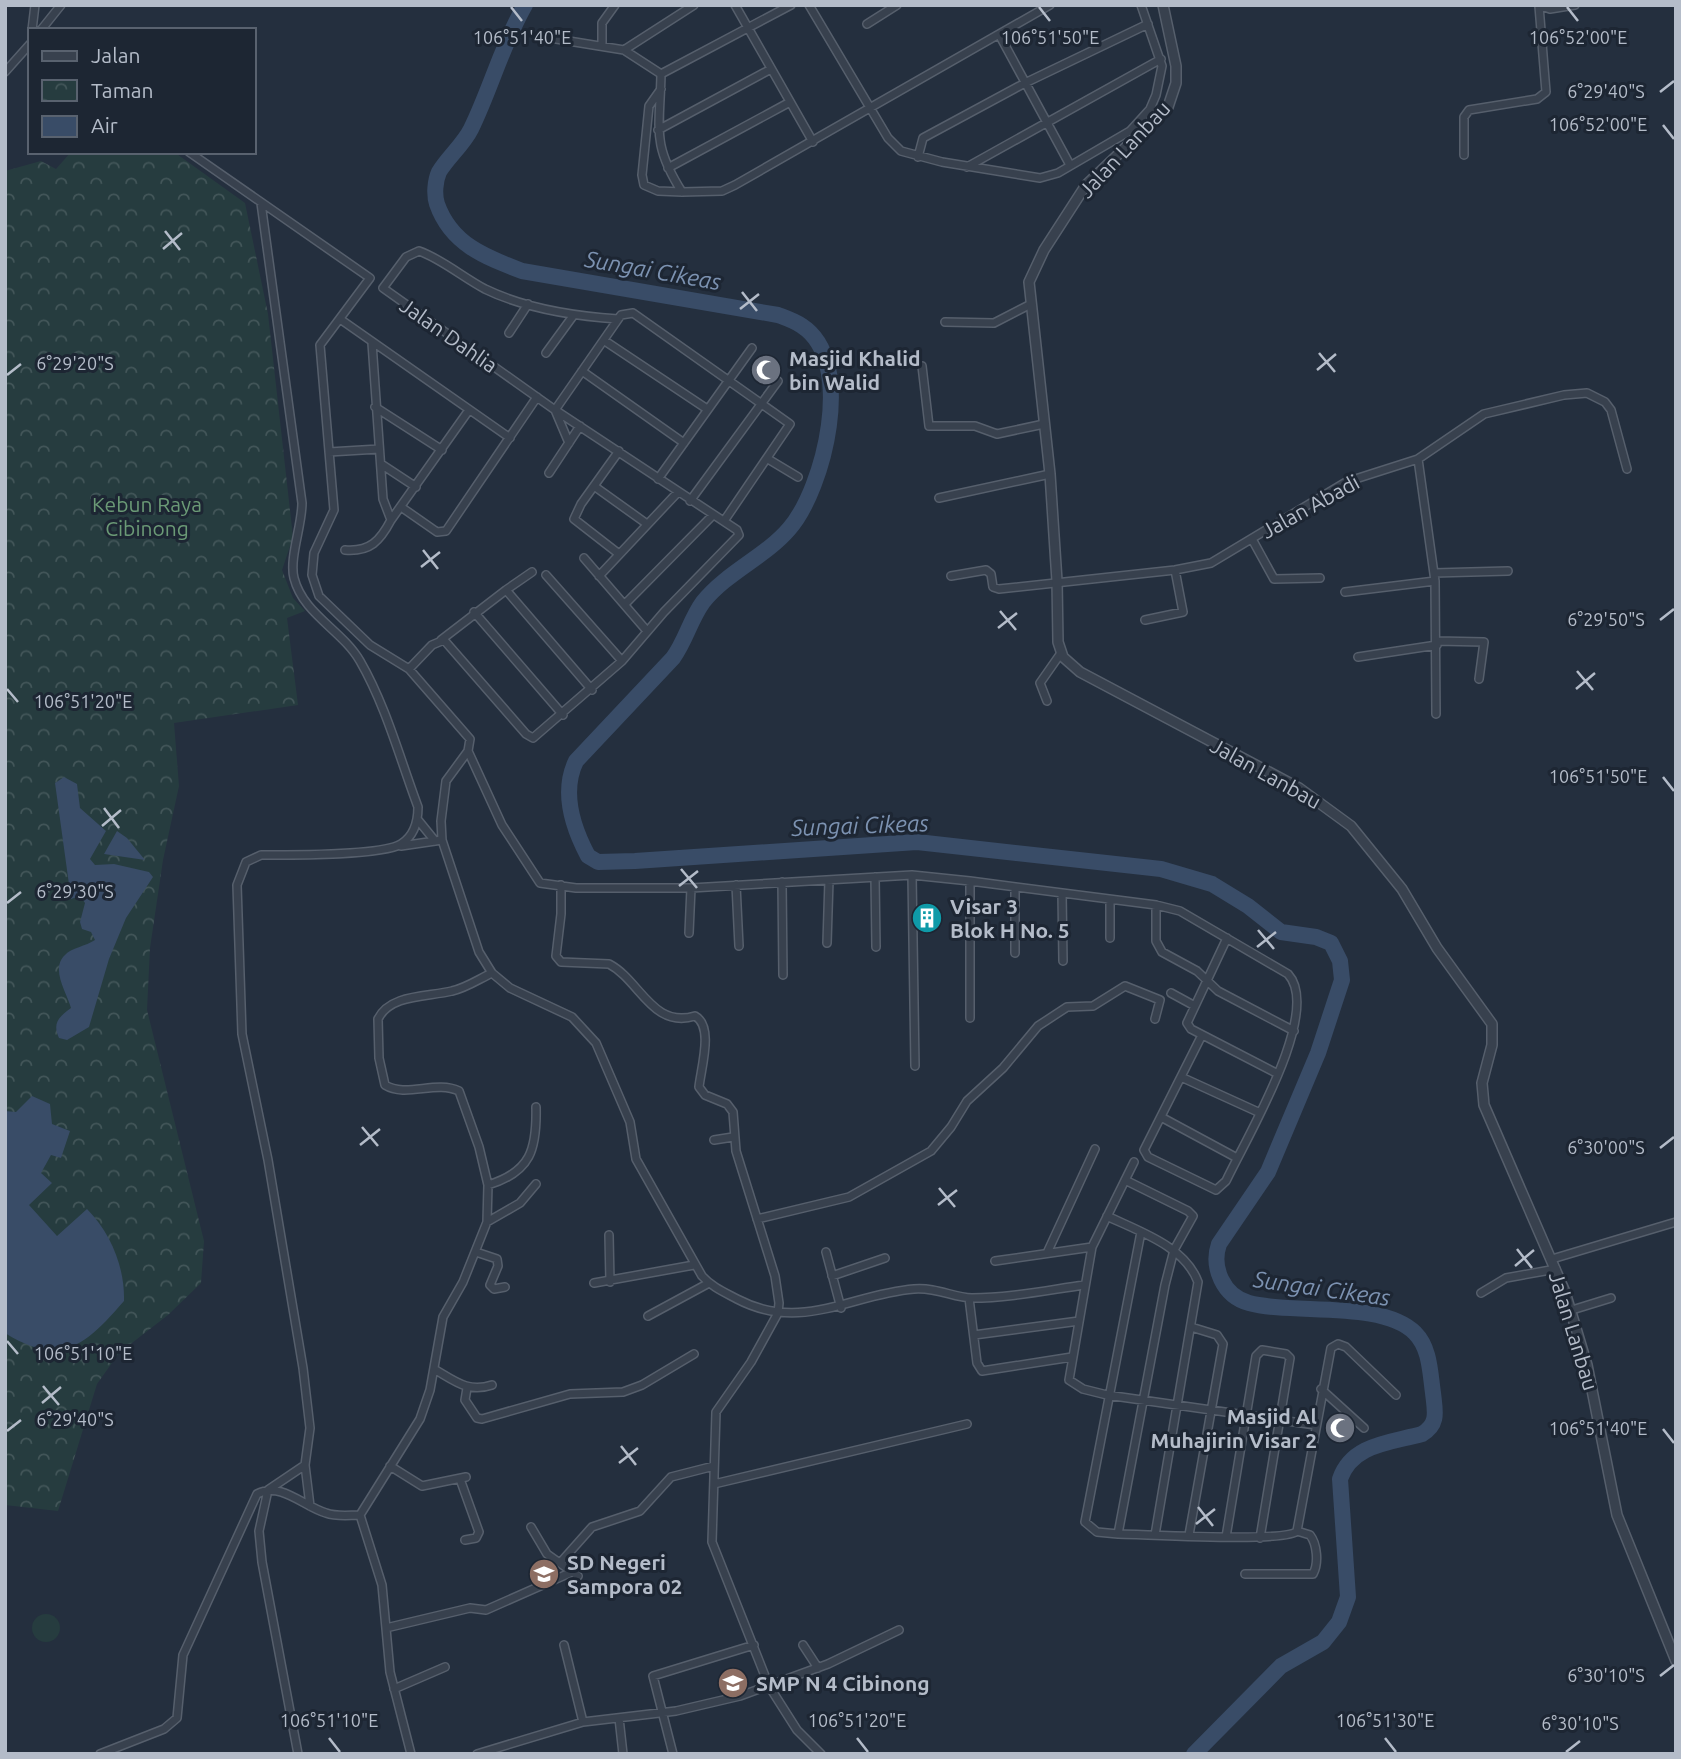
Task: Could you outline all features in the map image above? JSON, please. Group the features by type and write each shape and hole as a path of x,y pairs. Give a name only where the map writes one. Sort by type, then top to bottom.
{"street":[{"path":"32,28 35,5"},
{"path":"43,28 61,5"},
{"path":"602,46 602,23 615,5"},
{"path":"624,50 694,5"},
{"path":"735,5 813,142"},
{"path":"661,74 791,5"},
{"path":"809,5 894,146 918,157 1040,178 1049,177 1130,131 1146,116 1156,94 1161,59 1142,5"},
{"path":"867,24 897,5"},
{"path":"661,89 649,106 642,180 658,191 722,191 813,142 870,106 1000,36 1050,5"},
{"name":"Jalan Lanbau","path":"1163,5 1177,66 1174,95 1155,122 1086,185 1036,264 1029,282 1029,305 1050,474 1060,653 1080,672 1299,788 1337,814 1386,865 1413,904 1437,948 1492,1024 1492,1045 1482,1083 1484,1105 1572,1310 1592,1387 1617,1515 1676,1661"},
{"path":"1464,155 1464,117 1469,110 1538,99 1546,92 1539,6 1550,9 1575,5"},
{"path":"918,157 923,138 1026,83 1148,24"},
{"path":"1000,36 1070,165"},
{"path":"544,37 624,50 661,74"},
{"path":"5,72 28,46"},
{"path":"967,167 1161,59"},
{"path":"658,130 771,69"},
{"path":"661,74 658,130 661,153 682,192"},
{"path":"668,168 790,102"},
{"path":"192,154 383,288"},
{"path":"261,204 302,503 293,577 312,609 348,643 365,670 418,807 418,820 407,839 398,846"},
{"name":"Jalan Dahlia","path":"647,631 737,540 737,530 555,410 383,288 406,257 419,251 490,291 528,304 573,316 618,319 625,312 633,313 729,379"},
{"path":"370,278 320,345 334,510 314,553 312,575 316,592 370,645 409,669 471,743 468,751 450,773 443,790 438,841"},
{"path":"509,333 528,304"},
{"path":"945,322 994,323 1029,305"},
{"path":"546,353 573,316"},
{"path":"340,319 510,438"},
{"path":"569,443 555,410 606,341 618,319"},
{"path":"606,341 707,409"},
{"path":"372,343 383,499 391,520"},
{"path":"658,479 752,348"},
{"path":"922,366 929,426 975,426 997,434 1044,424"},
{"path":"582,371 684,443"},
{"path":"723,521 790,424 729,379"},
{"path":"690,501 778,381"},
{"name":"Jalan Abadi","path":"951,576 986,570 991,574 993,587 999,589 1175,570 1211,563 1346,482 1418,459 1484,414 1564,395 1594,394 1611,410 1627,469"},
{"path":"401,507 437,532 443,533 537,397"},
{"path":"375,407 442,450"},
{"path":"345,550 366,549 380,539 469,410"},
{"path":"549,474 580,426"},
{"path":"329,452 379,449"},
{"path":"619,451 574,519 619,554"},
{"path":"768,459 798,477"},
{"path":"1418,459 1434,577 1436,714"},
{"path":"381,464 416,487"},
{"path":"939,498 1050,474"},
{"path":"594,486 647,524"},
{"path":"599,576 678,492"},
{"path":"625,604 713,515"},
{"path":"1252,538 1274,579 1320,578"},
{"path":"441,640 450,645 533,738 592,690 622,661 647,631 584,558"},
{"path":"1145,620 1183,612 1175,570"},
{"path":"1345,592 1434,577 1508,571"},
{"path":"409,669 474,612 531,572"},
{"path":"546,575 622,661"},
{"path":"506,590 592,690"},
{"path":"474,612 563,715"},
{"path":"1358,657 1437,643 1484,642 1479,679"},
{"path":"1047,701 1041,679 1053,668 1060,653"},
{"path":"468,751 502,825 540,883 598,888 691,888 912,875 1156,905 1197,918 1294,981 1298,998 1294,1031 1279,1074 1226,1181 1216,1190 1148,1157 1145,1144 1202,1035"},
{"path":"418,820 438,841 461,897 479,952 492,973 510,988 572,1017 596,1043 629,1122 636,1159 694,1265 709,1283 748,1305 778,1313 841,1308 911,1289 942,1290 969,1298 1084,1285"},
{"path":"310,1506 305,1465 310,1427 303,1368 268,1160 242,1034 237,885 246,862 261,855 362,852 438,841"},
{"path":"912,875 915,1066"},
{"path":"875,877 876,947"},
{"path":"827,943 829,880"},
{"path":"970,881 970,1018"},
{"path":"782,882 783,975"},
{"path":"561,885 556,956 566,963 609,964 662,1014 676,1020 695,1016 701,1019 705,1031 699,1087 705,1095 731,1107 733,1138 776,1283 778,1313 751,1362 716,1412 712,1542 769,1686 797,1730 821,1754"},
{"path":"736,885 739,946"},
{"path":"1014,887 1016,953"},
{"path":"689,933 691,888"},
{"path":"1062,893 1063,961"},
{"path":"1110,900 1110,937"},
{"path":"1156,905 1156,941 1161,952 1197,971 1218,991 1294,1031"},
{"path":"1227,938 1193,1005 1187,1023 1202,1035 1279,1074"},
{"path":"411,1754 394,1689 382,1585 360,1515 420,1419 434,1369 443,1317 476,1252 487,1222 488,1185 479,1147 459,1091 444,1086 391,1088 385,1085 379,1058 378,1019 381,1012 410,998 452,991 492,973"},
{"path":"758,1219 849,1197 930,1152 941,1141 974,1093 1003,1068 1032,1032 1061,1010 1074,1006 1091,1007 1125,986 1160,1000 1156,1019"},
{"path":"1171,993 1193,1005"},
{"path":"1181,1077 1258,1112"},
{"path":"488,1185 513,1175 524,1165 535,1141 536,1107"},
{"path":"1161,1117 1237,1158"},
{"path":"713,1140 733,1138"},
{"path":"1046,1253 1094,1149"},
{"path":"1135,1162 1092,1247 1069,1380 1083,1389 1107,1395 1315,1425"},
{"path":"1118,1534 1142,1400 1174,1250 1192,1214 1125,1180"},
{"path":"487,1222 520,1203 536,1184"},
{"path":"1107,1216 1174,1250 1185,1260 1198,1282 1155,1535"},
{"path":"1481,1293 1506,1278 1676,1222"},
{"path":"1140,1232 1084,1515 1092,1530 1118,1534 1260,1538 1291,1536 1297,1531 1329,1351 1338,1344 1396,1395"},
{"path":"609,1235 610,1282"},
{"path":"995,1261 1092,1247"},
{"path":"476,1252 497,1259 498,1266 490,1285 494,1289 505,1287"},
{"path":"826,1252 841,1308"},
{"path":"832,1276 885,1258"},
{"path":"594,1283 694,1265"},
{"path":"648,1315 709,1283"},
{"path":"969,1298 977,1363 982,1371 1072,1357"},
{"path":"1572,1310 1611,1298"},
{"path":"974,1335 1079,1321"},
{"path":"1189,1535 1222,1340 1217,1335 1191,1327"},
{"path":"1226,1537 1258,1353 1262,1350 1286,1354 1290,1360 1260,1538"},
{"path":"467,1388 465,1400 477,1418 482,1419 570,1394 623,1392 694,1354"},
{"path":"434,1369 467,1388 477,1389 492,1385"},
{"path":"1321,1389 1364,1428"},
{"path":"714,1484 967,1424"},
{"path":"100,1754 164,1729 177,1718 183,1655 257,1494 268,1490 305,1465"},
{"path":"390,1466 422,1486 463,1478 479,1532 476,1538 465,1540"},
{"path":"559,1563 592,1527 640,1511 671,1477 714,1466"},
{"path":"268,1490 281,1492 327,1514 360,1515"},
{"path":"268,1490 259,1531 262,1562 298,1754"},
{"path":"386,1628 470,1608 486,1610 575,1574 544,1550 531,1527"},
{"path":"1245,1574 1313,1574 1316,1567 1315,1544 1310,1535 1297,1531"},
{"path":"477,1754 583,1722 660,1714 705,1705 818,1668 899,1630"},
{"path":"564,1645 583,1722"},
{"path":"673,1754 652,1679 656,1674 754,1645"},
{"path":"803,1645 818,1668"},
{"path":"394,1689 445,1667"},
{"path":"619,1718 623,1754"}],"green space":[{"name":"Kebun Raya Cibinong","path":"69,154 177,154 245,203 268,314 293,537 282,570 293,598 305,611 287,618 298,705 174,723 179,786 163,860 150,948 147,1010 204,1241 201,1283 168,1315 119,1353 97,1384 58,1511 5,1505 5,171 41,161 56,169"},
{"path":"46,1614 56,1618 60,1628 56,1638 46,1642 36,1638 32,1628 36,1618"}],"water":[{"path":"64,777 77,784 80,808 106,831 90,859 95,865 114,864 149,872 153,877 126,918 109,959 89,1027 67,1040 59,1038 56,1028 60,1017 71,1008 59,967 65,955 95,940 91,932 82,929 80,922 85,903 80,896 71,899 55,783"},
{"path":"117,831 127,838 145,860 104,854"},
{"path":"32,1096 50,1104 52,1124 70,1131 61,1158 51,1155 41,1173 52,1183 29,1205 57,1236 87,1209 110,1240 124,1289 124,1301 97,1329 71,1347 57,1350 42,1349 5,1333 5,1111 16,1112"}],"waterway":[{"name":"Sungai Cikeas","path":"525,5 471,129 439,172 435,188 436,200 451,229 471,247 522,271 778,315 790,320 802,326 818,343 828,367 831,395 823,456 802,510 789,529 713,591 703,602 673,658 576,761 569,785 570,809 588,856 598,862 635,861 917,842 1161,869 1212,884 1248,906 1281,932 1316,937 1331,943 1340,961 1342,980 1318,1053 1268,1172 1219,1244 1218,1271 1221,1280 1232,1294 1249,1303 1360,1312 1400,1323 1415,1333 1424,1346 1428,1361 1435,1416 1431,1426 1422,1434 1373,1447 1353,1458 1346,1467 1340,1479 1348,1597 1339,1622 1323,1642 1281,1666 1194,1754"}],"place":[{"name":"Masjid Khalid bin Walid","path":"766,370"},
{"name":"Visar 3 Blok H No. 5","path":"927,918"},
{"name":"Masjid Al Muhajirin Visar 2","path":"1340,1428"},
{"name":"SD Negeri Sampora 02","path":"544,1574"},
{"name":"SMP N 4 Cibinong","path":"733,1683"}]}
